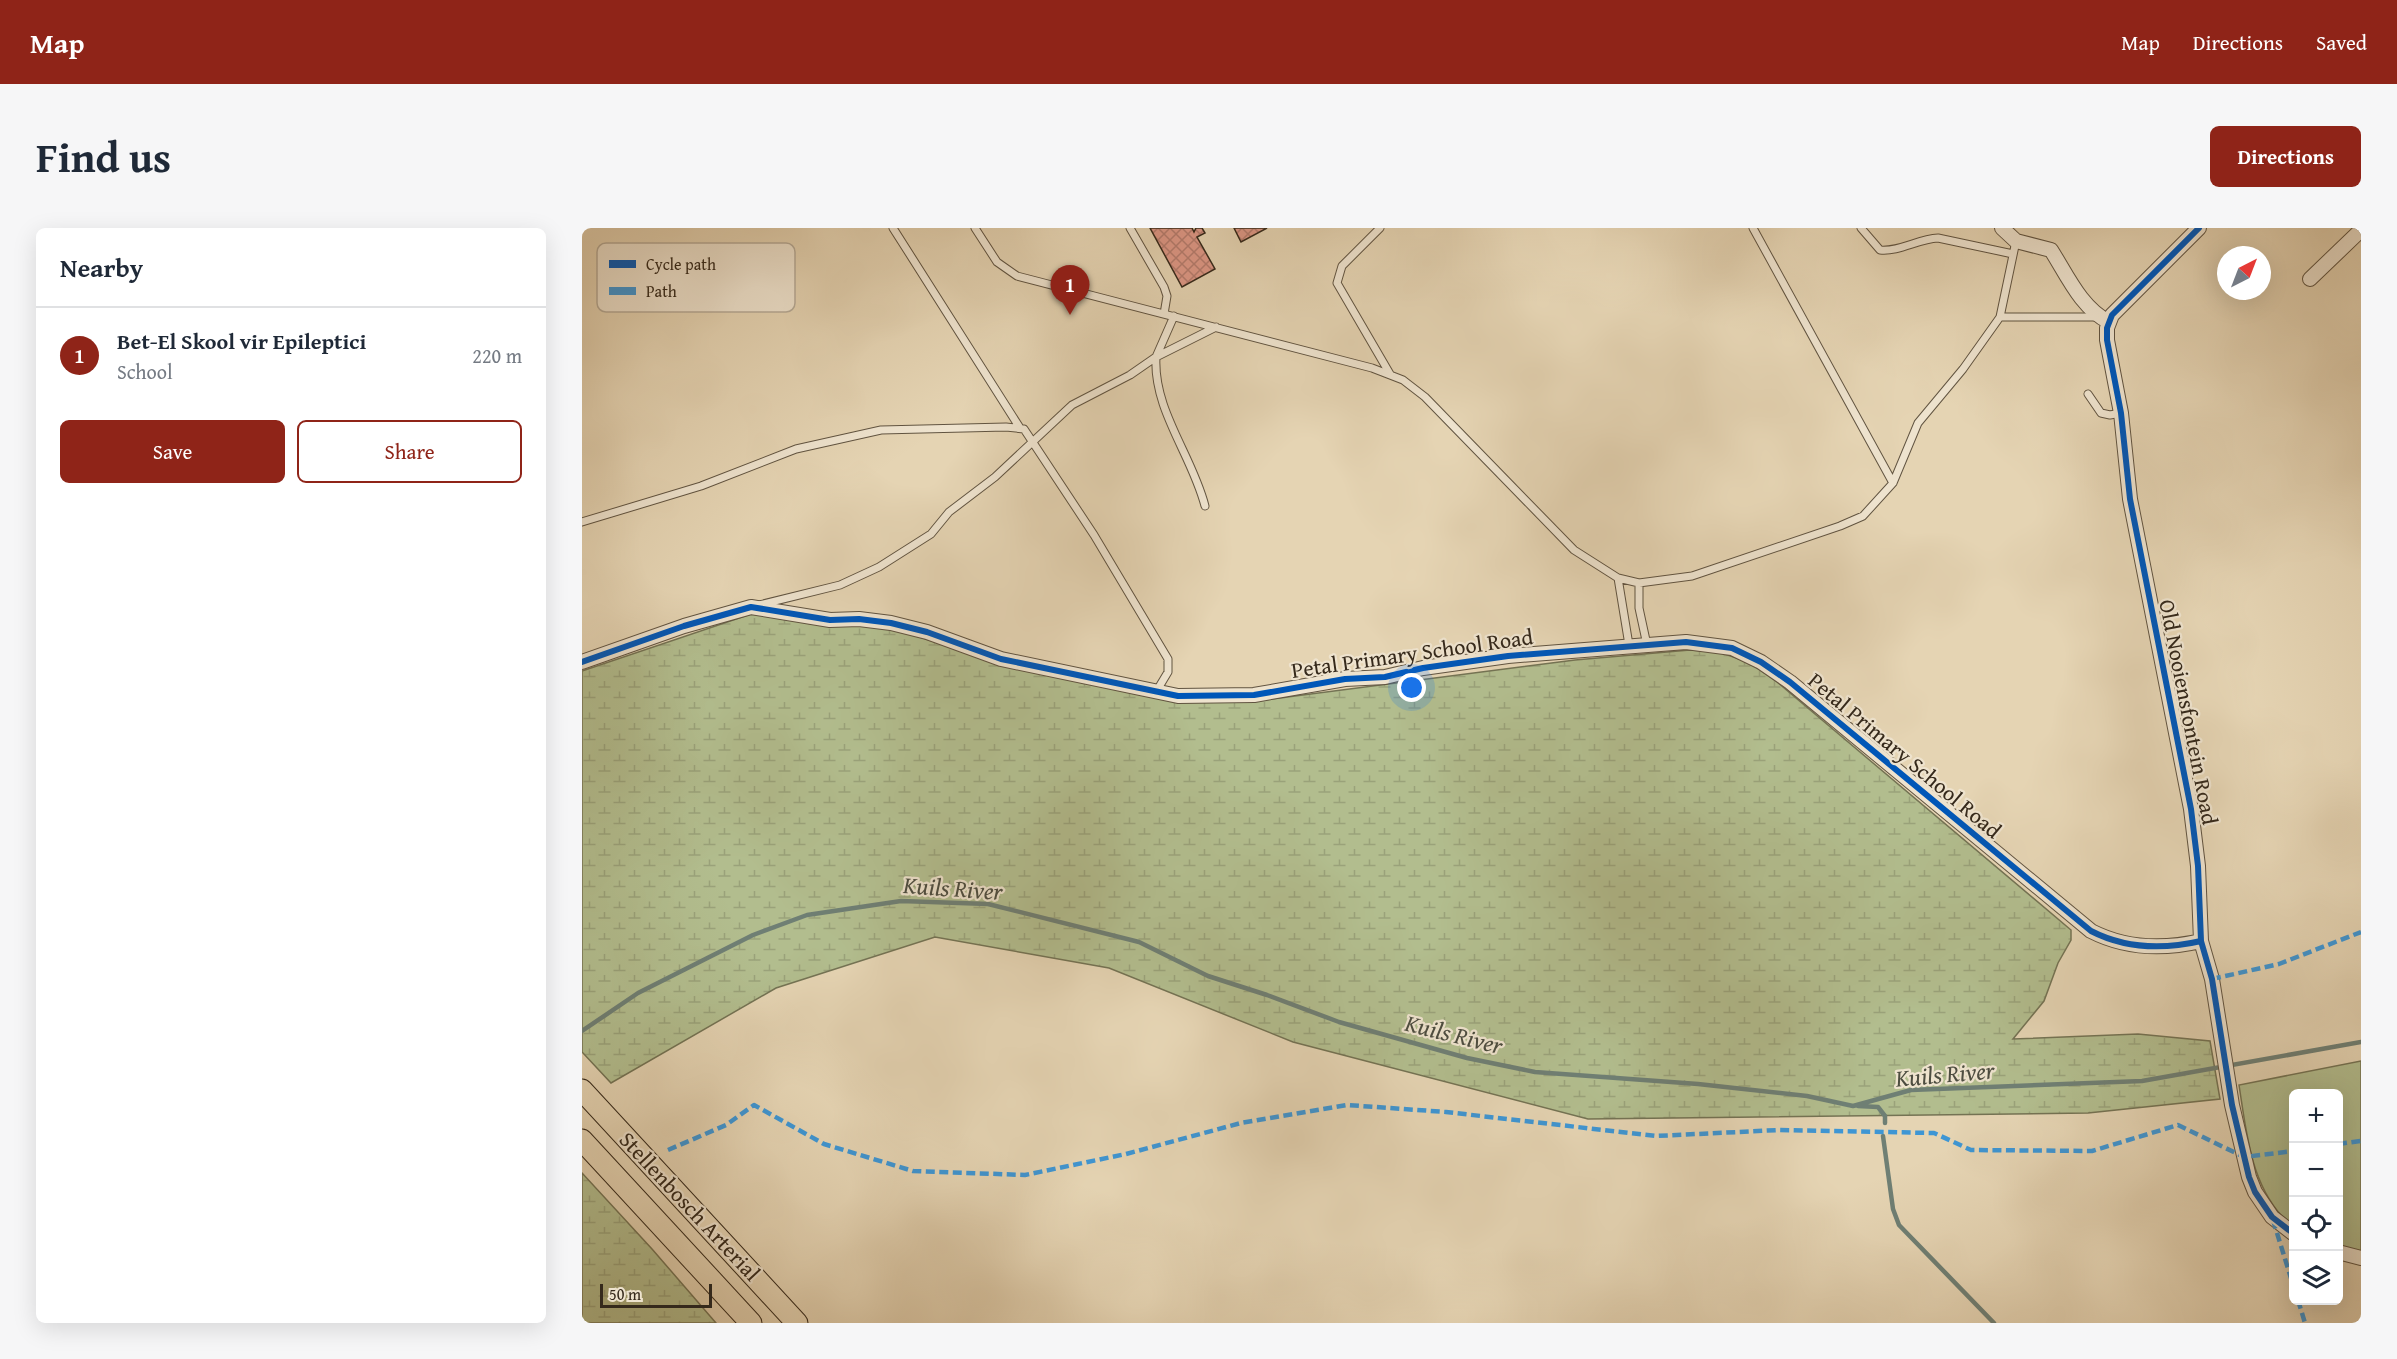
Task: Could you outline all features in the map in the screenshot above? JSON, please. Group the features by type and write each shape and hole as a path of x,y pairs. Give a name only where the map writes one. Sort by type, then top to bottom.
{"main road":[{"name":"Stellenbosch Arterial","path":"583,1090 797,1323"},
{"name":"Stellenbosch Arterial","path":"582,1140 751,1323"}],"street":[{"path":"2002,228 2014,248 2051,250 2079,295 2104,320 2199,228"},
{"path":"2310,279 2361,231"},
{"name":"Old Nooiensfontein Road","path":"2104,320 2121,413 2130,499 2191,809 2198,866 2201,940 2212,979 2232,1105 2249,1178 2255,1192 2272,1217 2289,1230"},
{"name":"Petal Primary School Road","path":"584,659 751,607 830,620 860,619 891,623 927,632 1001,658 1178,696 1254,695 1345,679 1385,677 1457,663 1550,651 1600,651 1629,645 1686,642 1717,644 1747,654 1790,682 2091,931 2114,942 2140,947 2201,940"},
{"path":"2343,1253 2361,1258"}],"lane":[{"path":"892,228 1020,428"},
{"path":"975,228 997,262 1017,276 1390,374 1425,397 1574,550 1618,578 1639,583 1692,576 1840,526 1863,516 1893,483 1918,423 1963,369 2000,317 2014,248 1938,238 1925,239 1890,251 1880,250 1861,228"},
{"path":"1130,228 1164,287 1167,296 1164,314"},
{"path":"1380,228 1342,266 1337,284 1390,374"},
{"path":"1754,228 1893,483"},
{"path":"1174,316 1156,357 1155,375 1160,395 1199,484 1205,506"},
{"path":"2000,317 2104,320"},
{"path":"751,607 832,588 890,561 931,534 950,512 995,477 1032,439 1072,405 1130,375 1156,357 1216,327"},
{"path":"2088,394 2101,413 2121,413"},
{"path":"582,522 701,486 796,449 881,430 1020,428 1028,432 1094,535 1168,659 1168,672 1156,692"},
{"path":"1618,578 1629,645"},
{"path":"1639,583 1639,608 1647,645"}],"green space":[{"path":"751,614 866,625 904,632 1000,663 1256,701 1575,660 1690,650 1719,652 1748,662 1777,682 2071,930 2071,940 2058,963 2044,1001 2013,1039 2138,1034 2210,1041 2220,1099 2088,1113 1588,1119 1293,1042 1109,968 935,937 776,988 611,1083 582,1052 582,671"},
{"path":"2361,1061 2361,1252 2343,1248 2343,1089 2289,1089 2289,1223 2268,1197 2253,1162 2239,1085"},
{"path":"582,1173 652,1249 716,1323 582,1323"}],"building":[{"path":"1150,228 1192,228 1194,232 1196,228 1202,228 1205,233 1197,237 1215,269 1182,287"},
{"path":"1234,228 1267,228 1241,242"}],"waterway":[{"name":"Kuils River","path":"582,1031 638,993 753,935 807,915 901,901 988,904 1139,942 1208,976 1339,1022 1467,1058 1535,1072 1698,1084 1807,1096 1853,1106 1911,1090 2142,1081 2361,1042"},
{"path":"1858,1106 1878,1107 1885,1116 1885,1123"},
{"path":"1883,1136 1893,1209 1899,1225 1994,1323"}],"marked path":[{"path":"2212,979 2279,964 2361,932"},
{"path":"668,1150 726,1125 754,1105 824,1144 913,1171 1025,1175 1126,1154 1241,1123 1347,1105 1446,1112 1656,1136 1779,1130 1934,1133 1971,1150 2092,1151 2178,1125 2244,1157 2289,1152"},
{"path":"2343,1143 2361,1141"},
{"path":"2273,1220 2289,1272"},
{"path":"2300,1305 2305,1323"}],"cycle path":[{"path":"2199,228 2112,315 2107,328 2107,340 2121,413 2130,499 2191,809 2198,866 2201,941 2212,979 2232,1105 2249,1177 2255,1192 2272,1217 2289,1230"},
{"path":"582,662 684,626 751,607 830,620 859,619 891,623 927,632 1001,659 1178,696 1254,695 1345,679 1385,677 1423,668 1508,656 1686,642 1732,648 1761,662 1790,682 2091,931 2117,941 2144,946 2172,946 2201,941"}],"place":[{"name":"Bet-El Skool vir Epileptici","path":"1070,315"}]}
